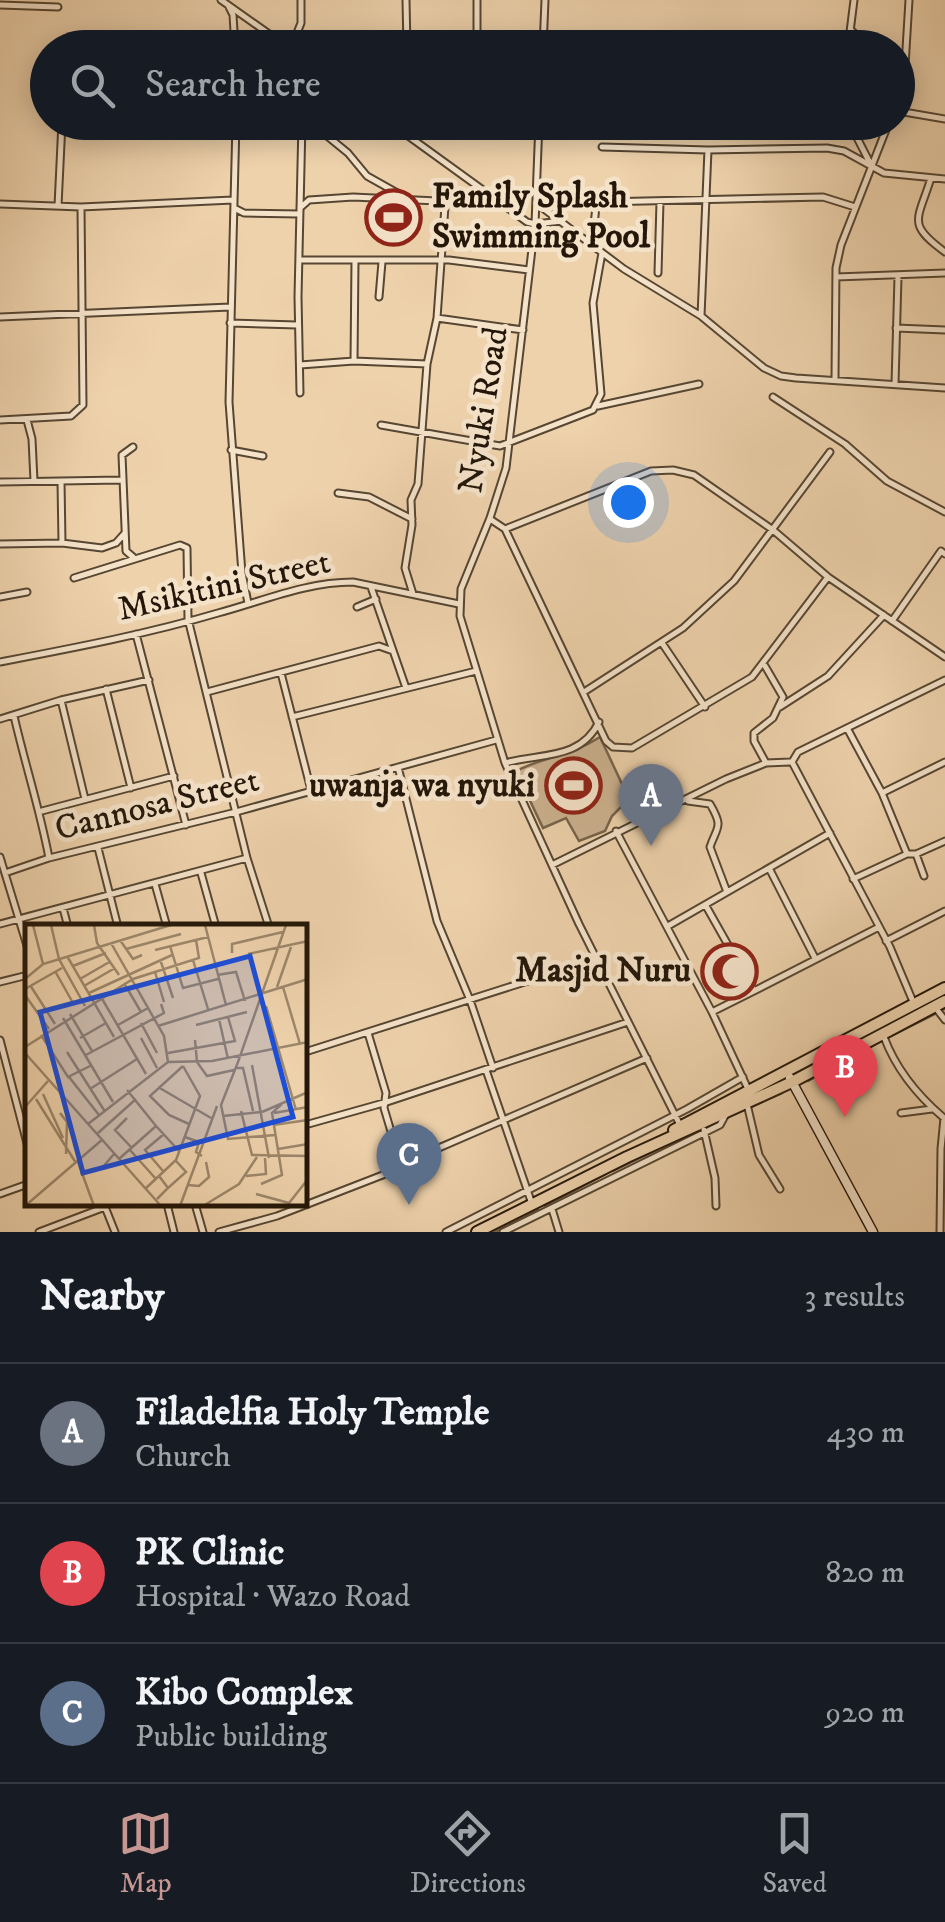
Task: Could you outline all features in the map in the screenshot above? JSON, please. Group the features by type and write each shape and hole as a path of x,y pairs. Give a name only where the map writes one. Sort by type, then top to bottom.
{"highway":[{"path":"477,1232 610,1172 680,1124 945,988"},
{"path":"680,1124 704,1127 728,1111 940,1004"}],"main road":[{"path":"786,1070 873,1232"}],"street":[{"path":"298,30 301,0"},
{"path":"406,0 406,30"},
{"path":"476,0 477,30"},
{"path":"544,30 545,0"},
{"path":"851,30 854,0"},
{"path":"907,30 909,0"},
{"path":"224,2 264,30"},
{"path":"224,2 232,14 233,30"},
{"path":"0,5 58,7"},
{"path":"915,114 945,119"},
{"path":"58,206 61,140"},
{"path":"235,140 230,307 231,450 248,603"},
{"path":"300,392 302,140"},
{"path":"332,140 367,176 410,200"},
{"path":"413,140 514,215 534,224 562,221"},
{"name":"Nyuki Road","path":"459,604 464,579 506,468 524,330 539,140"},
{"path":"858,140 872,167"},
{"path":"835,379 840,245 882,140"},
{"path":"602,147 827,148 844,151 872,167 904,177 945,179"},
{"path":"701,316 708,150"},
{"path":"931,178 918,225 922,236 945,252"},
{"path":"592,245 598,203 823,198 855,207"},
{"path":"0,204 233,204 244,213 300,211 309,200 437,201 445,206 437,318 427,364 424,432 418,484 411,500 405,568 413,594"},
{"path":"658,273 660,202"},
{"path":"536,203 602,253 701,316 772,373 945,388"},
{"path":"0,420 71,416 83,405 81,207"},
{"path":"598,406 602,394 593,303 602,253"},
{"path":"300,260 440,260 529,270"},
{"path":"354,362 356,260"},
{"path":"380,296 382,262"},
{"path":"836,277 945,273"},
{"path":"895,384 898,277"},
{"path":"0,316 230,307"},
{"path":"437,318 524,330"},
{"path":"230,323 298,325"},
{"path":"896,328 945,330"},
{"path":"300,365 427,364"},
{"path":"381,425 500,446 588,414 598,406 699,384"},
{"path":"773,397 845,444 886,481 945,512"},
{"path":"25,420 31,429 34,481"},
{"path":"133,447 122,455 121,480 127,554 134,557"},
{"path":"231,450 263,456"},
{"path":"584,692 662,643 734,581 830,452"},
{"path":"505,529 651,471 673,470 694,476 774,530 828,577 945,656"},
{"path":"0,482 121,480"},
{"path":"61,481 62,543"},
{"path":"338,494 369,497 412,519"},
{"path":"490,518 505,529 610,746 632,748 735,690 764,664 828,577"},
{"path":"0,544 62,543 102,548 125,533"},
{"path":"74,578 134,557 186,546 188,619 267,924"},
{"path":"892,621 941,551 945,554"},
{"name":"Msikitini Street","path":"0,662 63,652 325,584 353,582 459,604"},
{"path":"370,585 406,688"},
{"path":"0,596 27,592"},
{"path":"356,608 377,599"},
{"path":"459,604 505,764 680,1124"},
{"path":"766,763 754,733 780,707 828,676 884,615"},
{"path":"136,633 186,825"},
{"path":"662,643 705,708"},
{"path":"207,692 378,646 393,651"},
{"path":"764,664 783,697 780,707"},
{"path":"292,717 476,671"},
{"path":"280,672 312,790"},
{"path":"0,719 60,700 149,680"},
{"path":"792,762 798,752 945,680"},
{"path":"106,689 131,788"},
{"path":"60,700 85,799"},
{"path":"14,716 50,858"},
{"path":"505,764 568,751 593,734 599,722"},
{"path":"848,728 907,854"},
{"name":"Cannosa Street","path":"5,874 50,858 236,812 496,740"},
{"path":"552,866 726,779 766,763 792,762"},
{"path":"792,762 914,1004"},
{"path":"882,794 945,762"},
{"path":"398,767 436,920 470,1000 504,1120 537,1207"},
{"path":"41,812 174,776"},
{"path":"685,801 710,804 718,821 719,831 710,848 727,892"},
{"path":"616,831 668,926 748,1089"},
{"path":"668,926 830,833"},
{"path":"854,879 945,841"},
{"path":"98,848 117,924"},
{"path":"916,854 924,876"},
{"path":"0,856 25,940"},
{"path":"0,924 247,858"},
{"path":"770,870 815,958"},
{"path":"201,872 215,924"},
{"path":"156,884 166,924"},
{"path":"706,906 754,991"},
{"path":"63,908 67,924"},
{"path":"886,942 945,911"},
{"path":"159,924 164,914"},
{"path":"712,1012 878,926"},
{"path":"308,1051 597,959"},
{"path":"0,982 25,975"},
{"path":"940,1004 945,1020"},
{"path":"308,1124 628,1022"},
{"path":"368,1033 398,1155 396,1166"},
{"path":"883,1034 892,1060 945,1120 940,1149 940,1232"},
{"path":"0,1040 25,1136"},
{"path":"308,1205 388,1175 396,1166 647,1058"},
{"path":"446,1232 620,1142 680,1124 742,1077"},
{"path":"747,1102 759,1155 780,1189"},
{"path":"901,1113 932,1109"},
{"path":"503,1232 537,1207 552,1209 610,1172 704,1127 715,1178 716,1206"},
{"path":"620,1142 627,1157"},
{"path":"0,1194 25,1185"},
{"path":"39,1232 102,1207"},
{"path":"105,1207 115,1232"},
{"path":"169,1207 174,1232"},
{"path":"197,1207 203,1232"},
{"path":"276,1207 277,1216"},
{"path":"220,1232 301,1207"},
{"path":"552,1209 559,1232"},
{"path":"256,1222 258,1232"}],"shaded area":[{"name":"uwanja wa nyuki","path":"600,737 629,799 612,816 605,831 579,841 566,818 543,828 516,771"}],"waterway":[{"path":"941,1010 945,1009"},
{"path":"887,1038 937,1013"},
{"path":"808,1081 883,1040"},
{"path":"751,1107 782,1093"},
{"path":"613,1171 679,1139"},
{"path":"545,1206 606,1174"},
{"path":"495,1232 538,1210"}],"place":[{"name":"Family Splash Swimming Pool","path":"393,217"},
{"name":"uwanja wa nyuki","path":"574,786"},
{"name":"Filadelfia Holy Temple","path":"651,846"},
{"name":"Masjid Nuru","path":"730,971"},
{"name":"PK Clinic","path":"845,1117"},
{"name":"Kibo Complex","path":"409,1205"}]}
